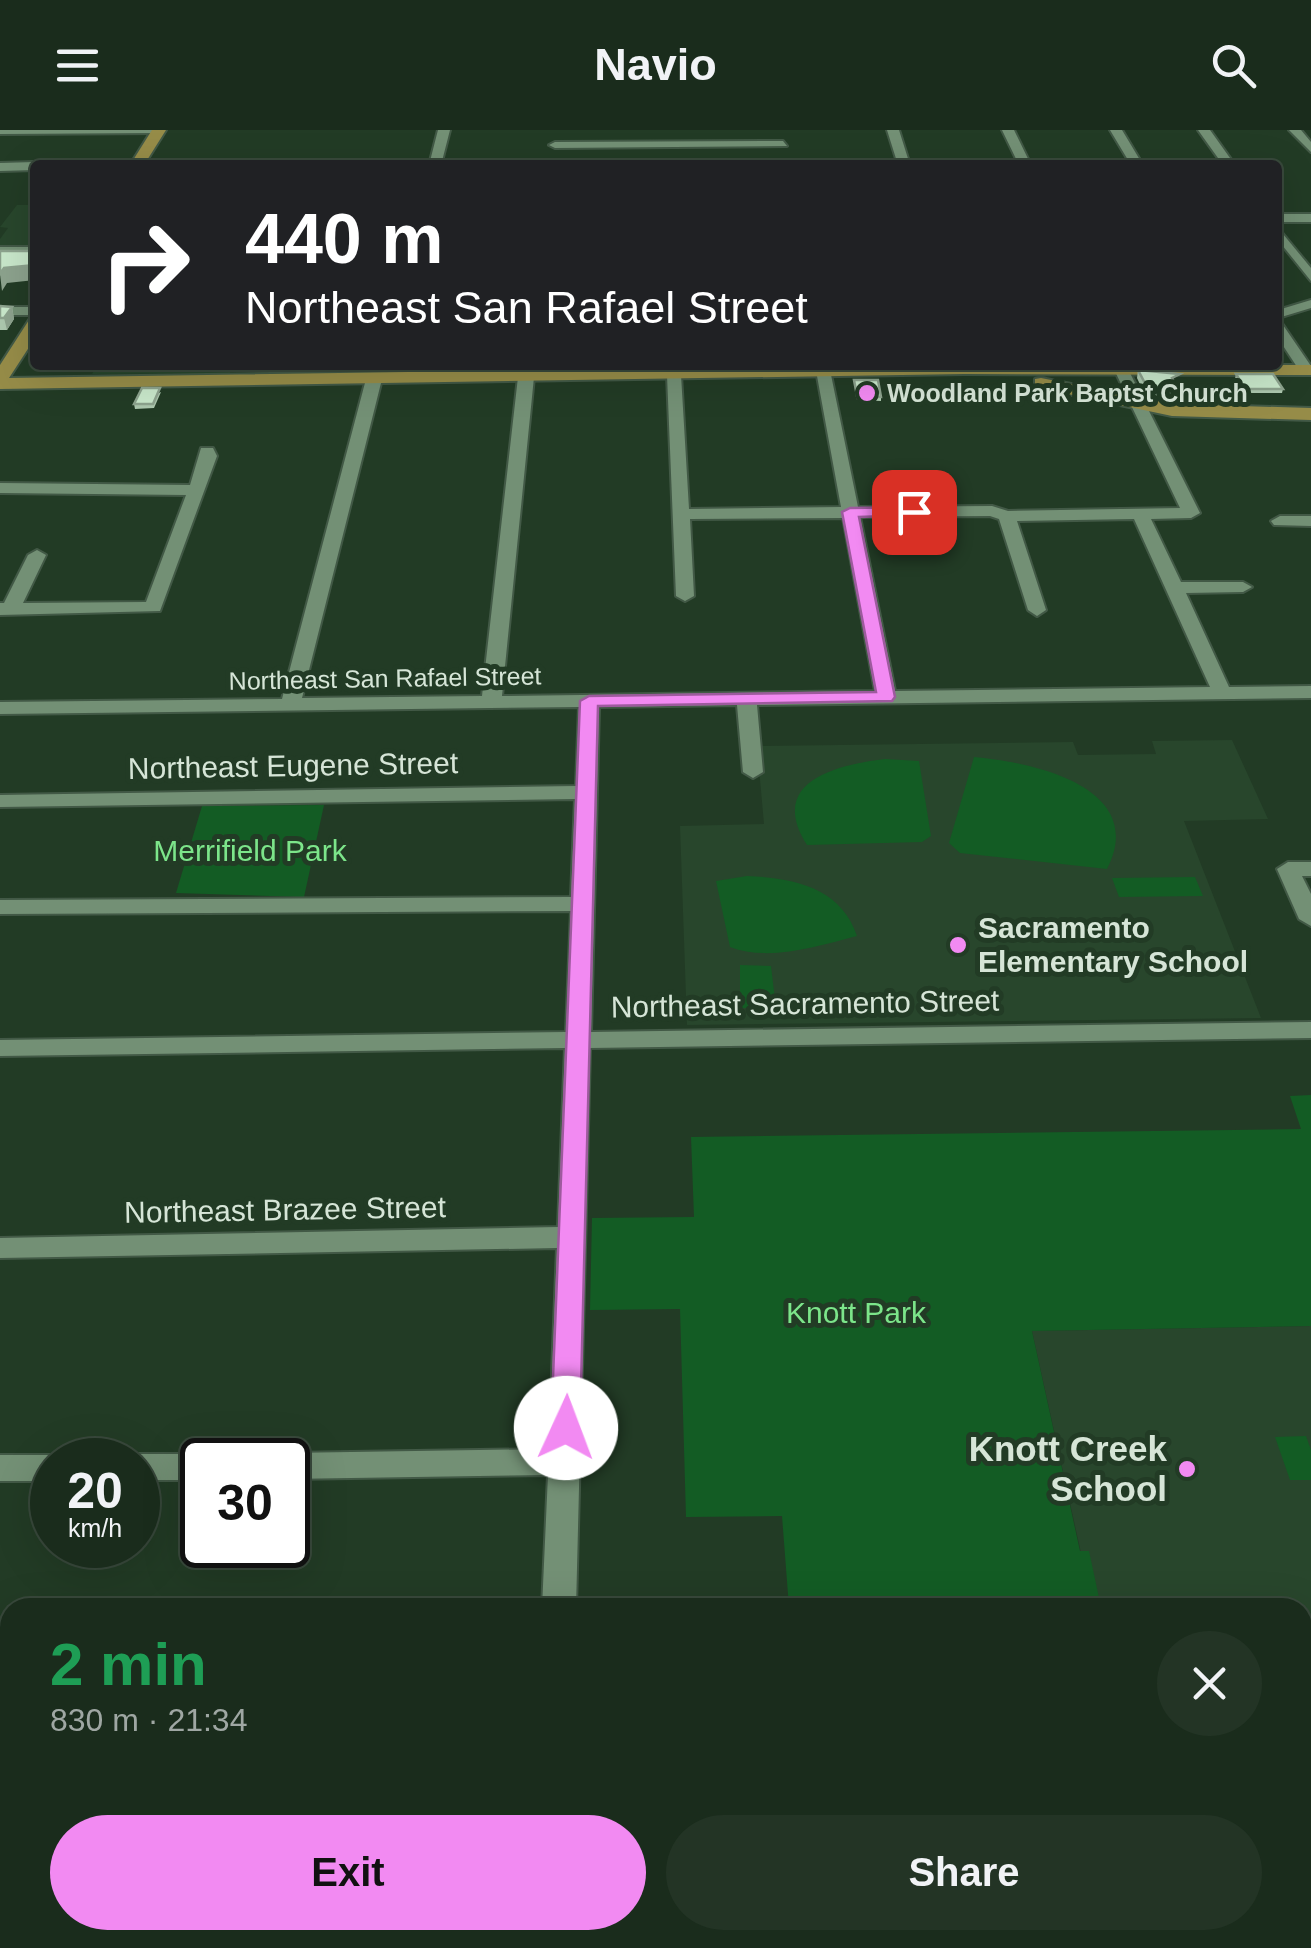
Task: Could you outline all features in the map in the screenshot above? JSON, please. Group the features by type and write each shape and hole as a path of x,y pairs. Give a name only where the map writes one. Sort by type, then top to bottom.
{"main road":[{"path":"140,160 159,130"},
{"path":"0,381 30,332"},
{"path":"0,381 309,372 374,379 452,372 526,377 597,371 674,376 802,370"},
{"path":"843,370 1006,378 1139,406 1204,413 1311,414"},
{"path":"1282,370 1308,370"}],"street":[{"path":"0,131 159,130"},
{"path":"436,160 444,130"},
{"path":"552,160 556,130"},
{"path":"893,130 902,160"},
{"path":"1008,130 1023,160"},
{"path":"1116,130 1135,160"},
{"path":"1204,130 1225,160"},
{"path":"1295,130 1311,149"},
{"path":"554,145 783,144"},
{"path":"0,166 30,166"},
{"path":"1282,218 1311,218"},
{"path":"1282,237 1311,277"},
{"path":"0,251 30,251"},
{"path":"1282,313 1311,304"},
{"path":"0,311 30,310"},
{"path":"1282,334 1308,370"},
{"path":"823,370 886,697"},
{"path":"682,514 1191,513 1121,370"},
{"path":"674,376 685,596"},
{"path":"491,702 526,377"},
{"path":"290,704 374,379"},
{"path":"36,555 6,609 154,608 209,456 207,451"},
{"path":"0,488 197,490"},
{"path":"1141,515 1222,693"},
{"path":"1007,516 1038,610"},
{"path":"1280,521 1311,521"},
{"path":"1175,588 1243,588"},
{"name":"Northeast San Rafael Street","path":"0,708 1311,692"},
{"path":"746,699 753,772"},
{"path":"559,1598 589,701"},
{"name":"Northeast Eugene Street","path":"0,801 587,792"},
{"path":"1300,869 1311,919"},
{"path":"0,907 583,904"},
{"name":"Northeast Sacramento Street","path":"0,1048 1311,1030"},
{"name":"Northeast Brazee Street","path":"0,1248 572,1237"},
{"path":"310,1466 564,1462"},
{"path":"0,1468 30,1468"}],"shaded area":[{"path":"17,205 30,205 30,249 0,249 0,239 8,228 0,227"},
{"path":"94,370 232,370 230,373 92,374"},
{"name":"Sacramento Elementary School","path":"1232,740 1268,819 1184,821 1261,1018 687,1025 680,826 764,824 757,746 1073,742 1078,755 1156,754 1152,741"},
{"name":"Knott Creek School","path":"1311,1326 1311,1598 1091,1598 1032,1331"}],"green space":[{"path":"974,757 1053,773 1099,799 1112,818 1116,841 1107,869 960,853 949,843"},
{"path":"885,759 919,761 931,836 922,842 807,845 797,823 795,806 801,792 828,772"},
{"name":"Merrifield Park","path":"324,805 304,897 176,893 202,806"},
{"path":"747,876 781,879 813,888 840,906 857,936 777,953 730,947 716,881"},
{"path":"1195,877 1203,896 1119,897 1112,878"},
{"path":"740,965 771,966 776,1008 740,1008"},
{"name":"Knott Park","path":"1311,1095 1311,1326 1032,1331 1080,1551 1089,1551 1099,1598 788,1598 782,1516 686,1517 680,1309 590,1310 592,1218 694,1217 691,1137 1301,1129 1290,1096"},
{"path":"1306,1436 1311,1450 1311,1480 1290,1480 1275,1437"}],"building":[{"path":"0,251 30,251 30,265 4,268 0,274"},
{"path":"0,306 12,307 4,318 0,318"},
{"path":"1138,370 1180,374 1172,378 1178,389 1147,387"},
{"path":"1236,374 1273,374 1283,389 1245,389"},
{"name":"Woodland Park Baptst Church","path":"854,380 878,380 881,397 857,396"},
{"path":"142,388 160,388 153,404 134,404"}],"place":[{"name":"Woodland Park Baptst Church","path":"867,393"},
{"name":"Sacramento Elementary School","path":"958,945"},
{"name":"Knott Creek School","path":"1187,1469"}],"route":[{"path":"566,1428 589,701 886,697 850,512 914,512"}]}
